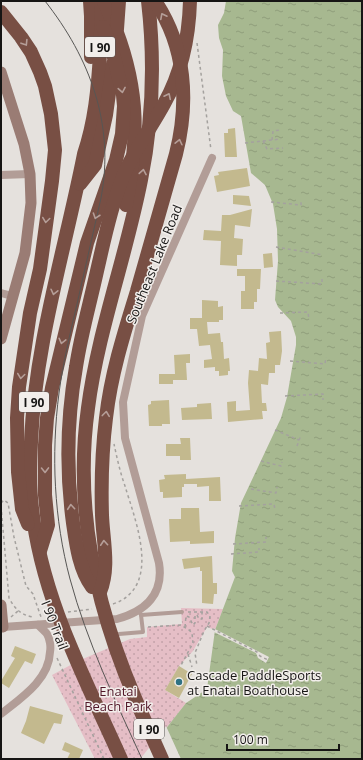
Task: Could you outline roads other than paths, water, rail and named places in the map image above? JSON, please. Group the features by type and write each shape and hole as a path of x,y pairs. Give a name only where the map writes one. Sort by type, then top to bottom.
{"highway":[{"path":"91,1 92,92"},
{"path":"40,552 48,525 45,482 45,445 47,418 52,388 87,243 116,160 123,128 123,95 114,55 91,1"},
{"path":"102,1 120,42 127,64 134,105 135,128 131,180 110,304"},
{"name":"I 90","path":"102,1 101,34 92,92 92,131 84,154 44,333 32,415 29,477 32,509 40,552 63,631 122,759"},
{"path":"77,188 95,165 106,115 115,51 119,1"},
{"name":"I 90","path":"148,1 152,50 152,112 141,182 110,304 92,384 85,438 84,469 87,532 98,587 108,625 128,682 162,759"},
{"path":"98,587 106,567 102,517 102,468 103,442 109,396 119,350 176,154 183,122 184,91 178,54 167,22 155,1"},
{"path":"98,587 80,562 74,533 70,490 69,449 71,407 75,373 108,224 120,183 133,156 165,103 179,72 188,32 190,1"},
{"path":"1,12 31,52 40,72 45,86 51,114 55,150 40,269 30,312 19,387 17,418 18,472 22,509 40,552"}],"street":[{"path":"1,72 24,144 30,174 31,203 25,253 1,339"},
{"name":"Southeast Lake Road","path":"140,613 159,586 160,572 126,438 123,402 142,316 212,158"},
{"path":"1,175 30,174"},
{"path":"1,293 12,296"},
{"path":"1,605 4,624 117,618 140,613"},
{"path":"1,714 28,693 47,667 51,646 39,621"}],"lane":[{"path":"119,634 143,632 140,613 182,612"}],"water":[{"path":"226,1 362,1 362,759 142,759 186,703 207,689 215,630 235,577 232,571 235,538 241,503 281,418 287,397 296,345 296,337 291,321 278,307 275,300 278,261 277,229 273,204 265,185 251,173 241,116 233,111 226,96 222,76 223,50 219,38 218,25 224,13"}],"tram line":[{"path":"45,1 75,46 86,69 95,94 101,119 104,144 104,171 101,198 67,348 59,393 55,440 57,510 60,533 70,579 77,602 102,670 142,759"}],"place":[{"name":"Cascade PaddleSports at Enatai Boathouse","path":"179,682"}],"park label":[{"name":"Enatai Beach Park","path":"118,698"}]}
